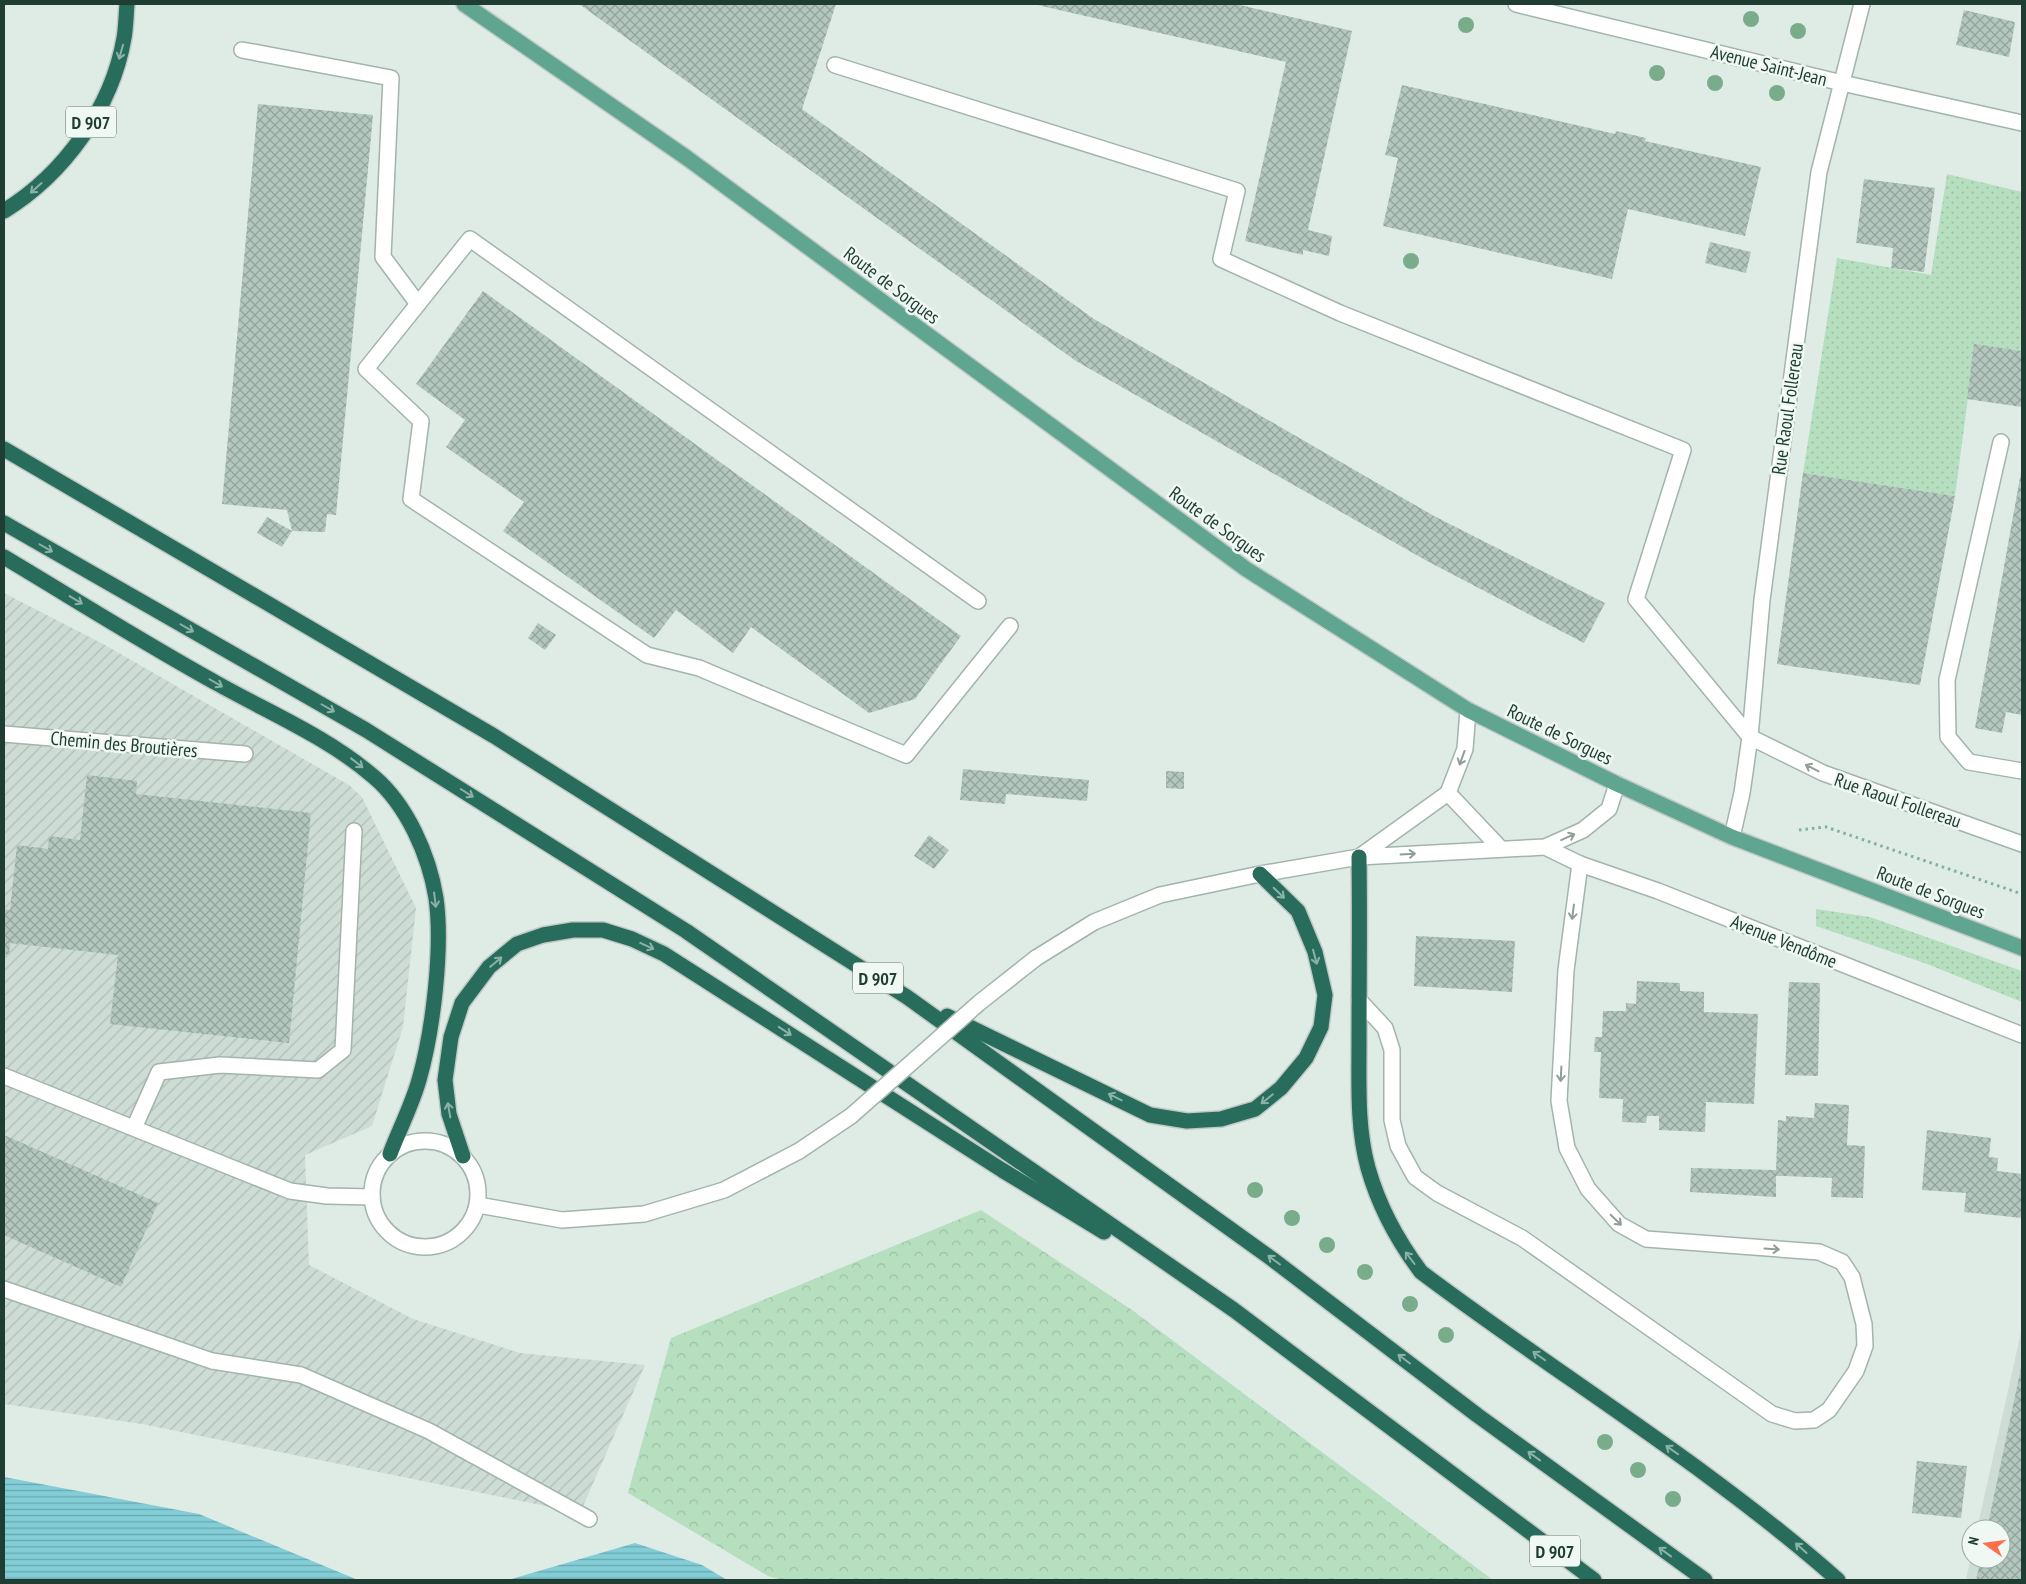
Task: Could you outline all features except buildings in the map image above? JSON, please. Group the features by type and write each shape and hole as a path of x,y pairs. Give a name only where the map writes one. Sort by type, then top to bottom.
{"highway":[{"name":"D 907","path":"4,210 26,197 61,165 94,118 111,84 124,38 127,4"},
{"name":"D 907","path":"4,449 494,736 907,996 1272,1259 1477,1415 1705,1580"},
{"name":"D 907","path":"4,523 366,730 677,926 1234,1310 1594,1580"},
{"path":"4,557 218,684 344,752 376,778 399,804 422,848 436,897 437,944 432,1014 419,1081 390,1154"},
{"path":"1359,857 1359,1090 1363,1142 1368,1168 1382,1207 1399,1242 1422,1272 1712,1478 1795,1542 1838,1580"},
{"path":"907,996 1069,1073 1150,1115 1187,1121 1222,1120 1255,1109 1281,1088 1306,1058 1320,1026 1325,995 1314,952 1298,911 1260,874"},
{"path":"463,1156 449,1114 445,1080 451,1038 462,1003 489,967 516,944 543,934 573,930 603,930 632,939 664,954 1002,1170 1234,1310"}],"main road":[{"name":"Route de Sorgues","path":"464,4 687,158 1246,569 1468,710 1617,784 1732,837 2022,948"}],"street":[{"name":"Avenue Saint-Jean","path":"1516,4 1842,83 2022,123"},
{"name":"Rue Raoul Follereau","path":"1732,837 1742,793 1750,737 1762,600 1819,172 1862,4"},
{"path":"242,50 391,78 383,257 418,304"},
{"path":"835,65 1237,191 1221,259 1340,313 1683,450 1636,599 1750,737"},
{"path":"978,601 470,239 366,369 421,421 410,499 647,655 699,668 906,755 1010,626"},
{"path":"2001,442 1947,680 1948,736 1970,762 2022,771"},
{"path":"1359,857 1448,793 1465,748 1468,710"},
{"name":"Chemin des Broutières","path":"4,734 245,754"},
{"name":"Rue Raoul Follereau","path":"1750,737 1823,773 2022,844"},
{"path":"478,1205 562,1220 644,1214 724,1190 798,1151 851,1116 979,1003 1036,958 1094,922 1160,895 1260,874 1359,857 1545,847 1583,830 1609,809 1617,784"},
{"path":"1448,793 1501,849"},
{"path":"134,1128 159,1072 220,1065 318,1070 342,1050 354,831"},
{"name":"Avenue Vendôme","path":"1545,847 1580,864 1667,894 2022,1035"},
{"path":"1359,1000 1385,1028 1392,1050 1392,1120 1398,1146 1415,1177 1437,1194 1522,1238 1772,1414 1794,1421 1814,1420 1829,1410 1856,1371 1865,1346 1864,1324 1852,1277 1842,1262 1819,1252 1646,1239 1619,1224 1588,1189 1567,1148 1559,1101 1566,970 1580,864"},
{"path":"4,1076 290,1191 327,1196 372,1197"},
{"path":"427,1140 446,1145 463,1156 471,1166 479,1192 478,1205 470,1222 458,1237 440,1245 421,1248 403,1242 387,1232 376,1216 372,1197 373,1181 380,1166 390,1154 406,1144 427,1140"},
{"path":"4,1289 212,1361 301,1375 430,1431 589,1519"}],"path":[{"path":"1798,830 1826,827 2022,894"}],"shaded area":[{"path":"4,593 105,645 349,785 362,797 416,908 403,1027 372,1126 305,1155 309,1265 413,1319 520,1353 645,1365 580,1513 142,1424 4,1404"},
{"path":"2022,1328 2022,1580 1966,1580 1968,1569 2011,1569 2011,1519 1979,1519"}],"green space":[{"path":"1947,174 2022,192 2022,351 1975,345 1955,496 1803,473 1837,258 1931,275"},
{"path":"1816,909 1870,917 2022,971 2022,1002 1927,964 1816,926"},
{"path":"981,1210 1132,1310 1493,1580 781,1580 768,1576 628,1493 671,1338"}],"water":[{"path":"4,1477 199,1514 358,1580 4,1580"},
{"path":"635,1543 702,1565 727,1580 508,1580"}]}
